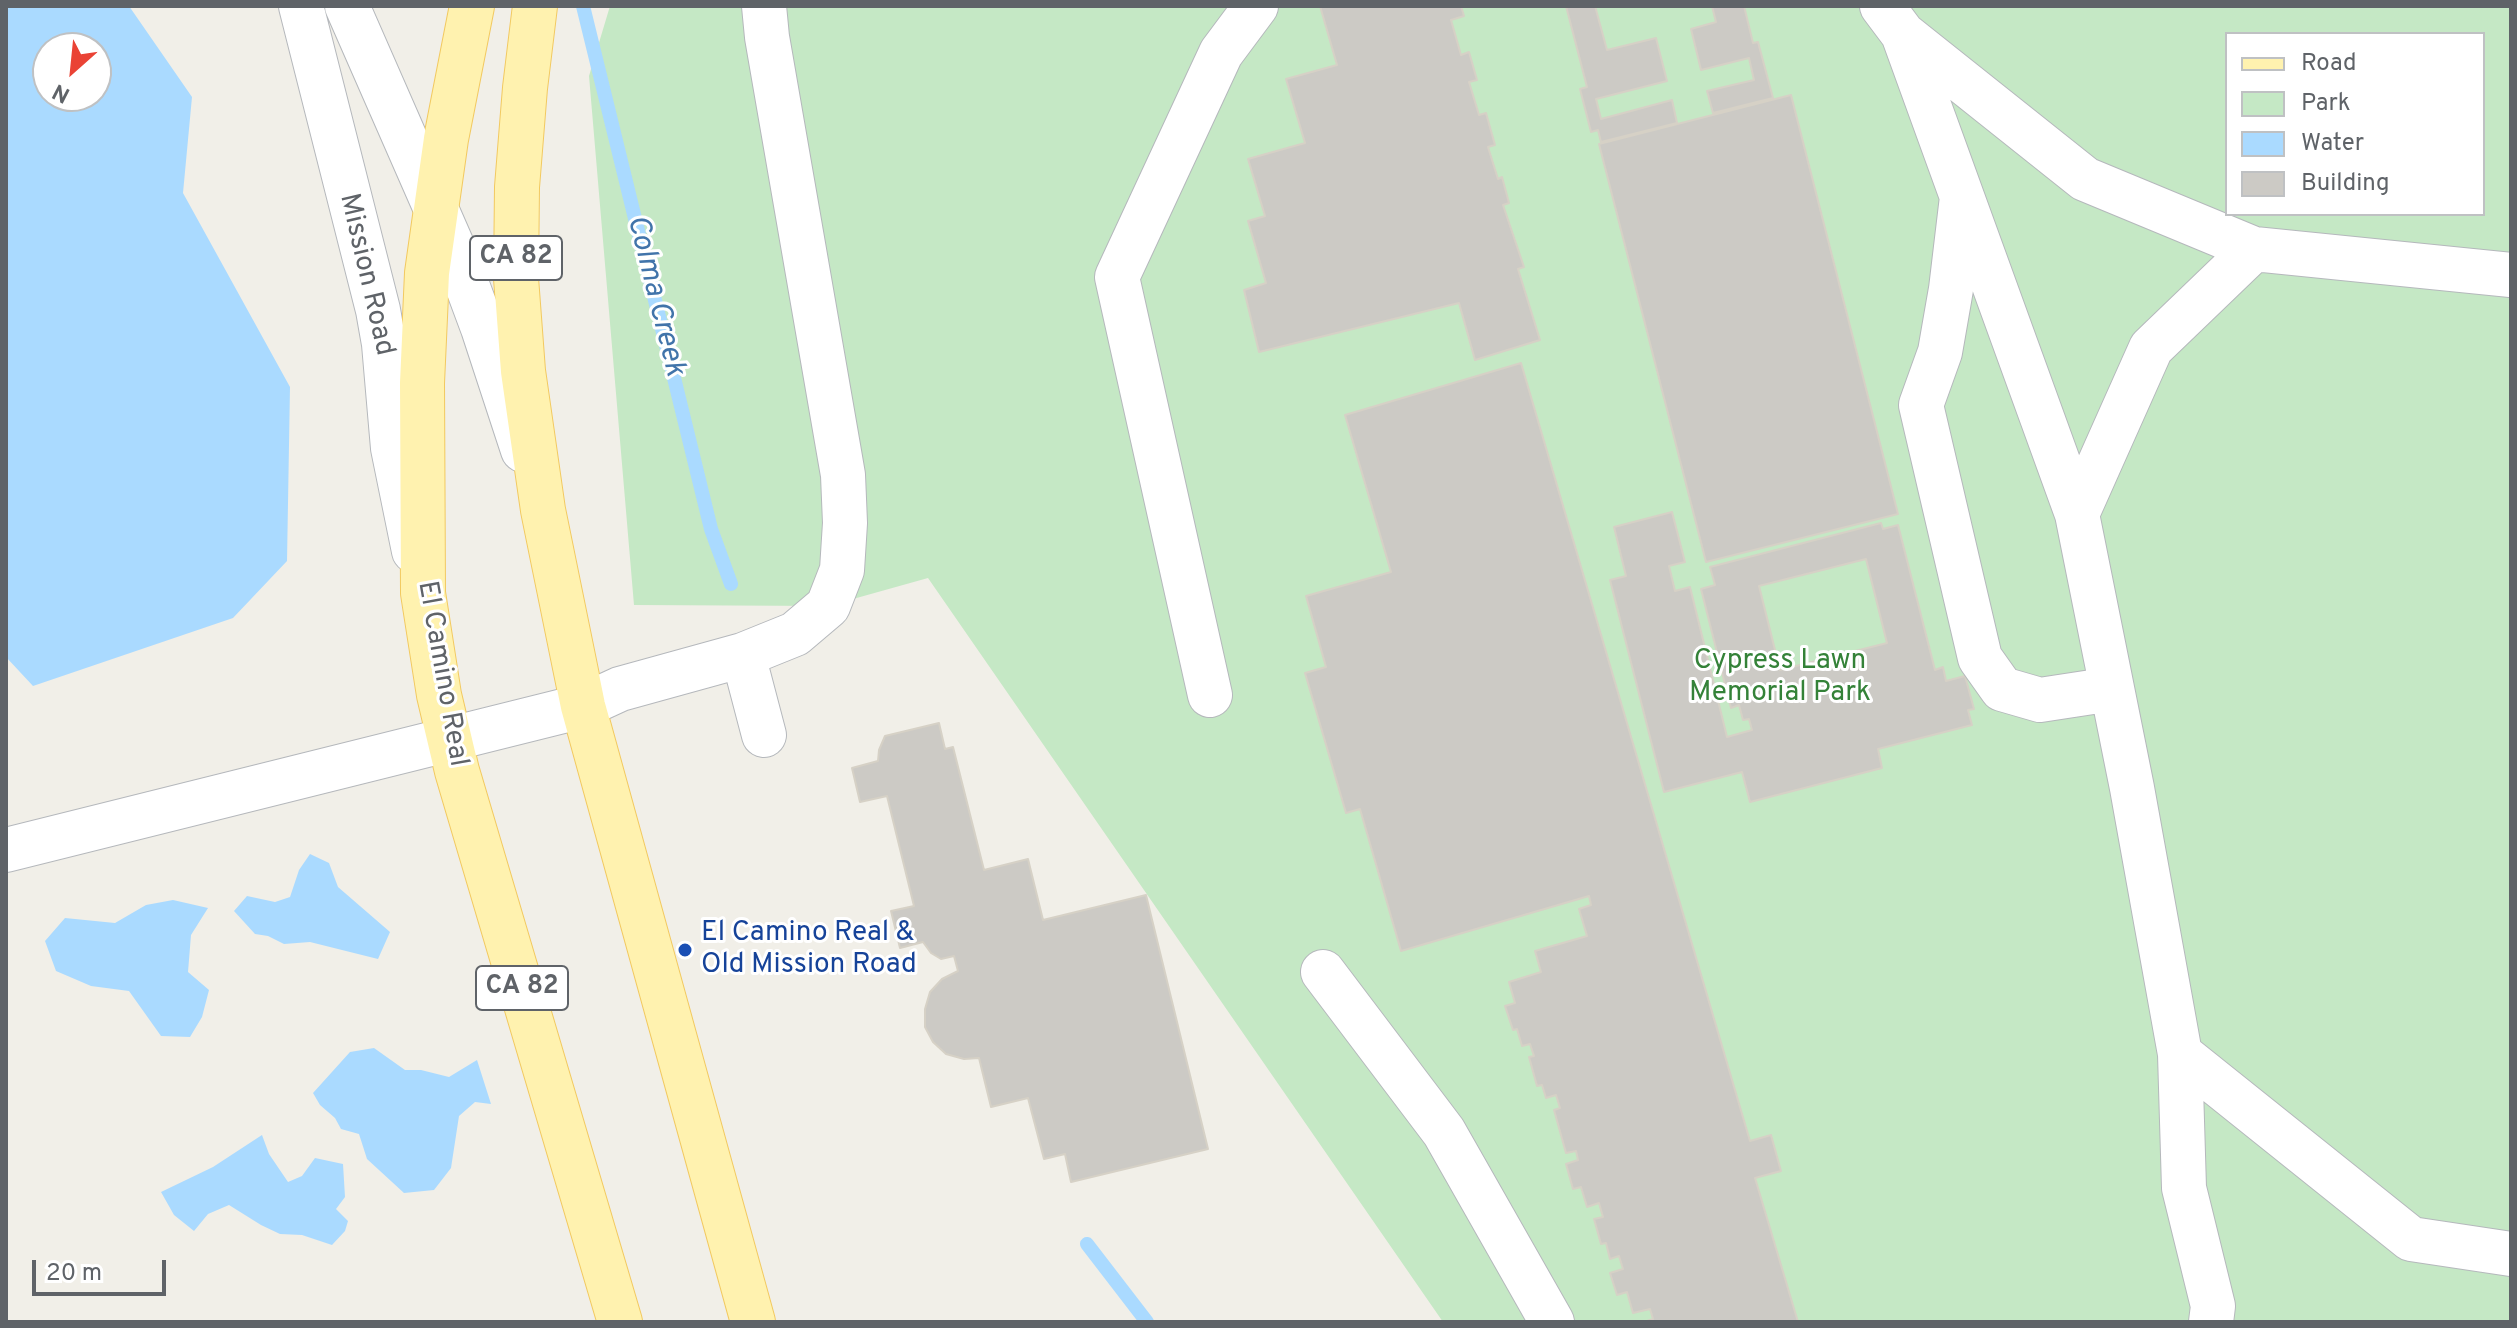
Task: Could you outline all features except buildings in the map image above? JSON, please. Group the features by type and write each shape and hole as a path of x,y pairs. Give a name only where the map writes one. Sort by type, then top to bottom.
{"main road":[{"name":"El Camino Real","path":"472,6 456,82 427,273 422,383 423,593 439,695 450,740 620,1322"},
{"name":"CA 82","path":"535,6 517,187 516,278 523,371 543,510 569,650 583,706 753,1322"}],"street":[{"name":"Mission Road","path":"301,6 378,310 393,448 423,593"},
{"path":"347,6 436,207 483,328 543,510"},
{"path":"6,850 583,706 620,689 743,655 795,634 828,606 842,570 845,523 843,475 764,6"},
{"path":"1210,695 1117,277 1221,53 1256,6"},
{"path":"1892,20 1962,197 2077,514 2180,1054 2184,1188 2213,1306 2211,1322"},
{"path":"1892,20 2085,179 2254,249 2511,275"},
{"path":"1962,197 1940,352 1921,405 1980,658 2002,689 2040,700 2112,689"},
{"path":"2077,514 2151,348 2254,249"},
{"path":"743,655 764,735"},
{"path":"1323,972 1444,1132 1552,1322"},
{"path":"2180,1054 2411,1239 2511,1254"}],"green space":[{"name":"Cypress Lawn Memorial Park","path":"610,6 2511,6 2511,1322 1443,1322 928,578 828,606 634,605 589,76"}],"water":[{"path":"6,6 129,6 192,97 183,193 290,387 287,561 233,618 33,686 6,657"},
{"path":"310,854 329,863 338,887 390,932 378,959 310,942 284,944 255,934 234,911 247,896 275,902 290,897 299,870"},
{"path":"173,900 208,908 191,935 188,972 209,990 202,1017 190,1037 161,1036 129,991 91,986 56,971 45,941 65,918 115,923 146,905"},
{"path":"374,1048 405,1070 421,1070 449,1077 477,1060 491,1104 475,1102 459,1116 451,1168 434,1190 404,1193 367,1159 359,1134 341,1129 313,1093 350,1052"},
{"path":"262,1135 269,1154 288,1182 302,1176 315,1158 343,1164 345,1197 336,1209 348,1221 345,1231 332,1245 302,1235 280,1234 229,1205 208,1214 194,1231 174,1215 161,1192 213,1167"}],"waterway":[{"name":"Colma Creek","path":"583,6 711,529 731,584"},
{"name":"Colma Creek","path":"1087,1244 1147,1322"}],"place":[{"name":"El Camino Real & Old Mission Road","path":"685,950"}]}
